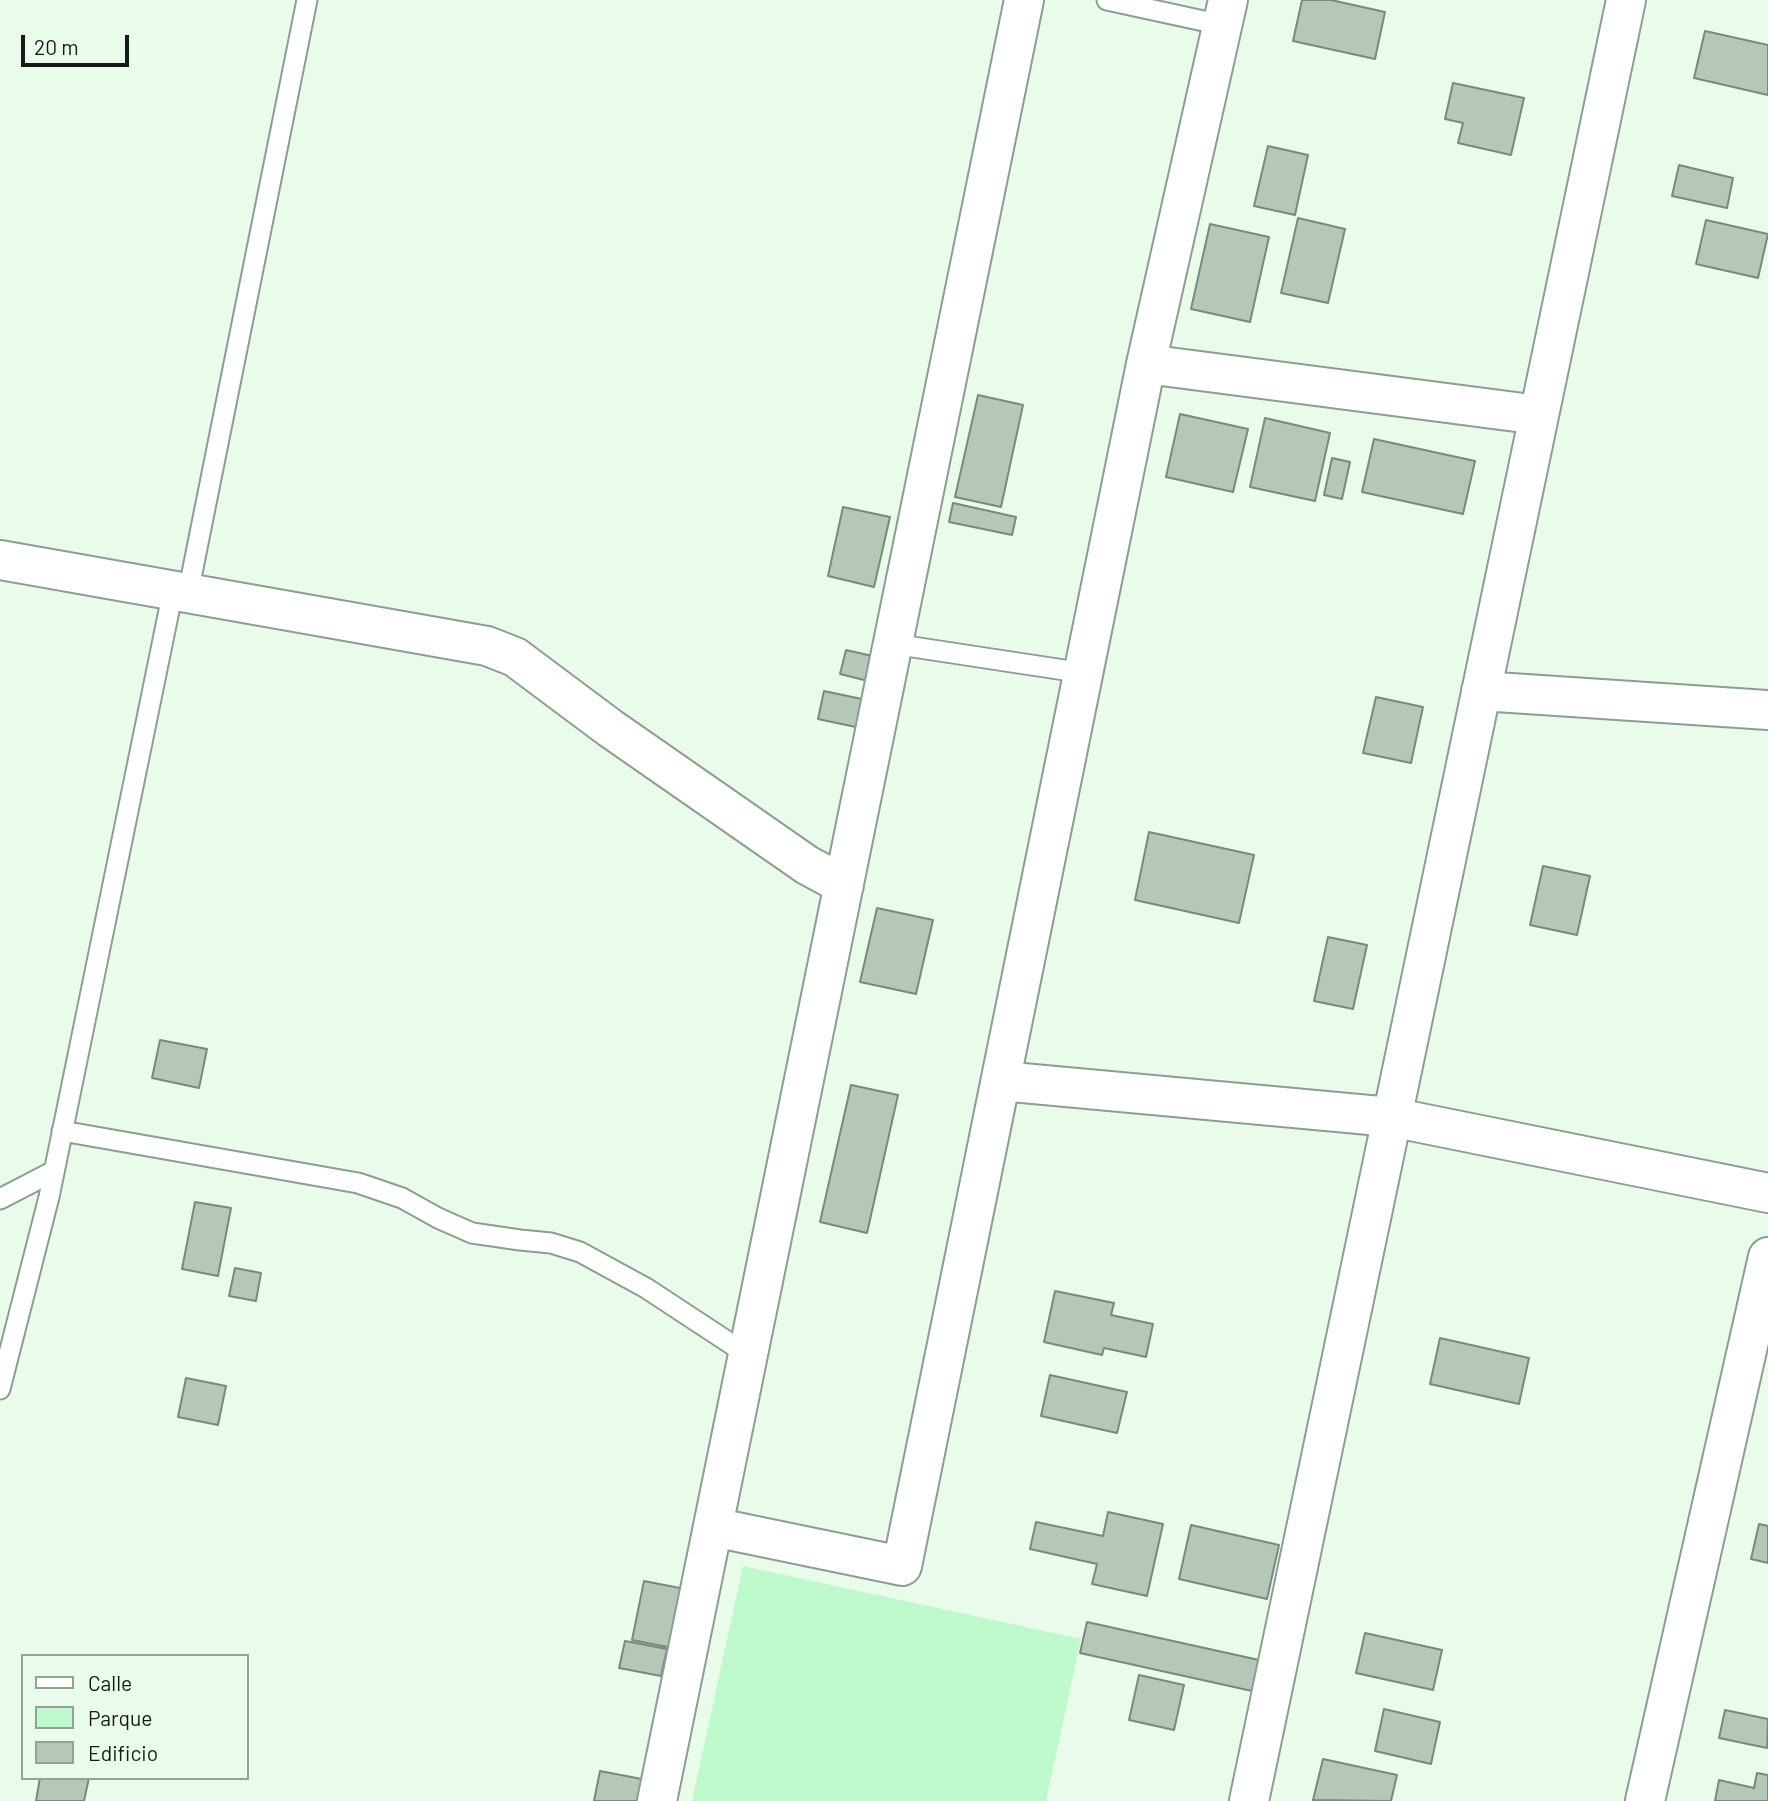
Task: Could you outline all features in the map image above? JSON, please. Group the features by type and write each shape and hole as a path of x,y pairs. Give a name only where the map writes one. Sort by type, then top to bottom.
{"street":[{"path":"657,1801 1024,0"},
{"path":"1249,1801 1626,0"},
{"path":"713,1527 902,1566 1146,364 1225,13"},
{"path":"1146,364 1539,415"},
{"path":"0,560 487,646 515,657 610,728 807,865 844,885"},
{"path":"1481,691 1768,710"},
{"path":"1001,1081 1391,1117 1768,1193"},
{"path":"1645,1801 1768,1257"}],"lane":[{"path":"0,1389 54,1171 307,0"},
{"path":"1107,0 1225,13"},
{"path":"892,644 1084,673"},
{"path":"62,1131 358,1183 402,1198 472,1233 551,1243 580,1252 646,1287 748,1355"},
{"path":"0,1199 54,1171"}],"green space":[{"path":"743,1566 1081,1639 1046,1801 692,1801"}],"building":[{"path":"1302,0 1331,0 1385,12 1375,59 1293,41"},
{"path":"1705,31 1768,45 1768,95 1694,78"},
{"path":"1453,83 1524,98 1511,155 1458,143 1463,123 1445,119"},
{"path":"1268,146 1308,155 1295,215 1254,206"},
{"path":"1679,165 1733,178 1727,208 1672,196"},
{"path":"1298,218 1345,229 1328,303 1281,293"},
{"path":"1706,220 1768,234 1758,278 1696,264"},
{"path":"1210,224 1269,237 1250,322 1191,309"},
{"path":"978,395 1023,405 1001,507 955,497"},
{"path":"1180,414 1248,429 1233,492 1166,477"},
{"path":"1265,418 1330,433 1315,501 1250,487"},
{"path":"1374,439 1475,461 1463,514 1362,492"},
{"path":"1332,458 1350,462 1342,499 1324,495"},
{"path":"953,503 1016,517 1012,535 949,522"},
{"path":"843,507 890,517 874,587 828,576"},
{"path":"846,650 877,657 872,682 840,674"},
{"path":"824,691 871,701 865,729 818,719"},
{"path":"1376,697 1423,707 1411,763 1363,753"},
{"path":"1149,832 1254,855 1239,923 1135,900"},
{"path":"1543,866 1590,876 1577,935 1530,925"},
{"path":"877,908 933,920 916,994 860,982"},
{"path":"1328,937 1367,945 1353,1009 1314,1001"},
{"path":"160,1040 207,1049 199,1088 152,1078"},
{"path":"851,1085 898,1095 867,1233 820,1222"},
{"path":"195,1202 231,1208 218,1276 182,1269"},
{"path":"235,1268 261,1273 256,1301 229,1296"},
{"path":"1055,1291 1114,1303 1111,1315 1153,1324 1146,1357 1104,1348 1102,1355 1044,1342"},
{"path":"1440,1338 1529,1358 1519,1404 1430,1384"},
{"path":"1050,1375 1127,1392 1117,1433 1041,1416"},
{"path":"186,1378 226,1386 218,1425 178,1417"},
{"path":"1108,1512 1163,1524 1147,1596 1092,1584 1097,1564 1030,1549 1036,1522 1103,1536"},
{"path":"1759,1524 1768,1526 1768,1563 1751,1559"},
{"path":"1191,1525 1279,1545 1267,1599 1179,1579"},
{"path":"644,1581 685,1589 673,1648 632,1640"},
{"path":"1087,1622 1259,1660 1252,1691 1080,1653"},
{"path":"1365,1633 1442,1650 1433,1690 1356,1673"},
{"path":"625,1641 667,1649 661,1676 619,1668"},
{"path":"1139,1675 1184,1685 1174,1730 1129,1720"},
{"path":"1384,1709 1440,1722 1431,1764 1375,1751"},
{"path":"1725,1710 1768,1719 1767,1748 1719,1738"},
{"path":"1323,1759 1397,1775 1391,1801 1313,1800"},
{"path":"600,1771 647,1780 642,1801 594,1801"},
{"path":"1757,1773 1768,1775 1768,1801 1715,1801 1719,1780 1754,1788"},
{"path":"40,1780 89,1780 84,1801 36,1801"}]}
